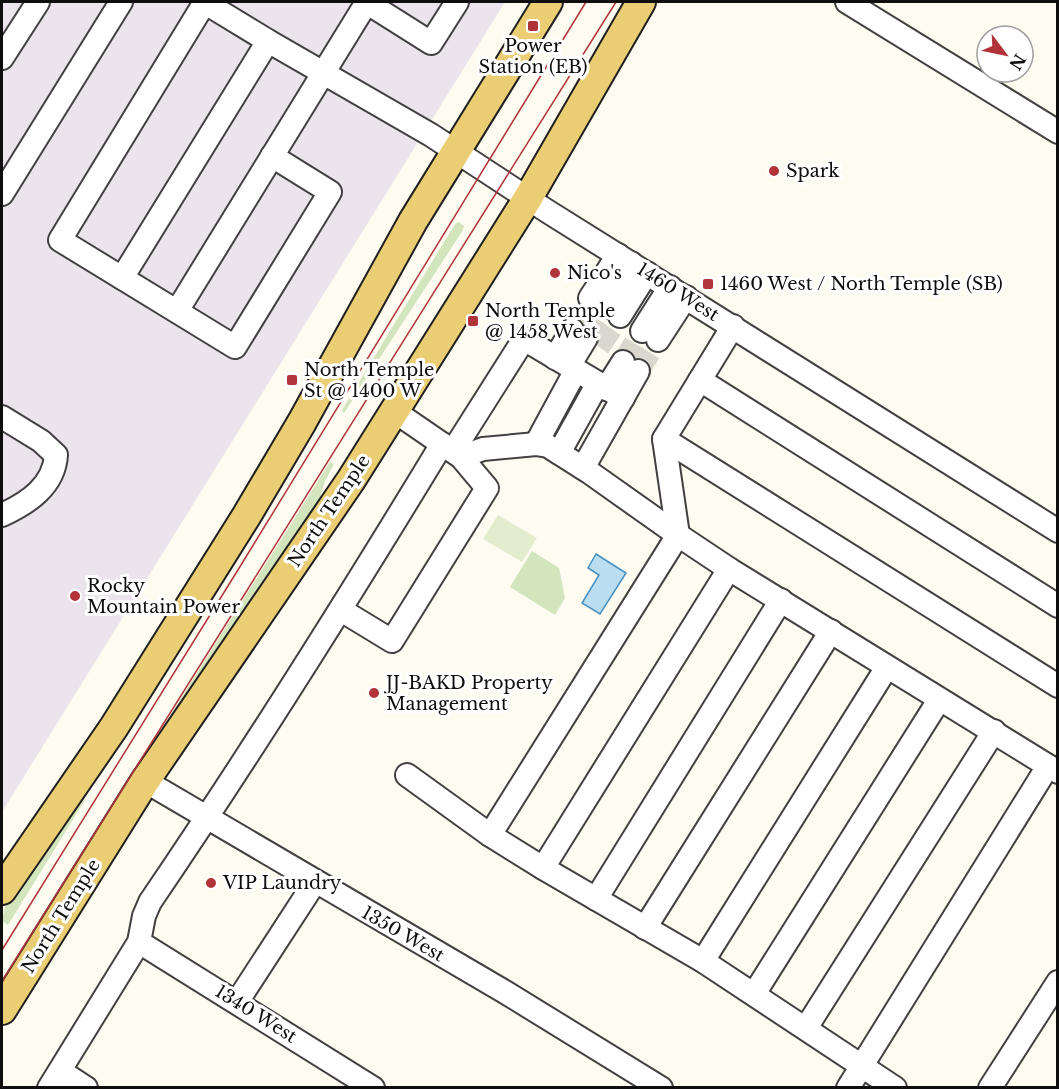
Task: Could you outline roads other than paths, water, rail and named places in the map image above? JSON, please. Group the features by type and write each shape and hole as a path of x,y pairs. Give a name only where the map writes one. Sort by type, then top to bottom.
{"main road":[{"path":"2,890 114,727 241,525 302,422 413,221 548,2"},
{"name":"North Temple","path":"2,1010 145,781 351,480 528,198 641,2"}],"street":[{"path":"2,58 38,2"},
{"path":"2,194 121,2"},
{"path":"205,2 60,240 235,347 330,192 272,156"},
{"name":"1460 West","path":"205,2 455,151 1058,531"},
{"path":"177,311 367,2 431,43 458,2"},
{"path":"847,2 1058,132"},
{"path":"122,278 268,41"},
{"path":"632,263 605,307 632,263"},
{"path":"650,335 678,292"},
{"path":"490,835 678,535 664,439 733,326"},
{"path":"559,453 587,377 586,338 587,377 583,468"},
{"path":"86,1088 55,1079 139,942 144,916 150,902 341,610 452,451 524,339 587,377"},
{"path":"536,444 587,377 631,366"},
{"path":"700,380 1058,606"},
{"path":"341,610 392,641 487,488 452,451 394,411"},
{"path":"2,417 41,441 56,455 55,467 44,487 28,501 2,515"},
{"path":"664,439 1058,686"},
{"path":"452,451 536,444 548,446 729,569 1053,769 848,1088"},
{"path":"543,868 729,569"},
{"path":"596,900 781,600"},
{"path":"645,928 831,631"},
{"path":"703,961 887,668"},
{"path":"754,994 939,700"},
{"path":"806,1028 994,731"},
{"path":"407,775 490,835 596,900 703,961 862,1064 895,1088"},
{"name":"1350 West","path":"145,781 505,993 661,1088"},
{"path":"237,1002 315,882"},
{"name":"1340 West","path":"139,942 373,1088"},
{"path":"990,1088 1058,982"}],"water":[{"path":"596,554 626,573 600,614 582,603 599,575 588,568"}],"tunnel":[{"path":"572,330 590,298"},
{"path":"586,338 605,307"},
{"path":"599,347 620,316"},
{"path":"623,362 642,331"},
{"path":"638,371 658,340"}],"tram line":[{"path":"2,950 586,2"},
{"path":"2,981 616,2"}],"place":[{"name":"Power Station (EB)","path":"533,26"},
{"name":"Spark","path":"774,171"},
{"name":"Nico's","path":"555,273"},
{"name":"1460 West / North Temple (SB)","path":"708,284"},
{"name":"North Temple @ 1458 West","path":"473,321"},
{"name":"North Temple St @ 1400 W","path":"292,380"},
{"name":"Rocky Mountain Power","path":"75,596"},
{"name":"JJ-BAKD Property Management","path":"374,693"},
{"name":"VIP Laundry","path":"211,883"}]}
